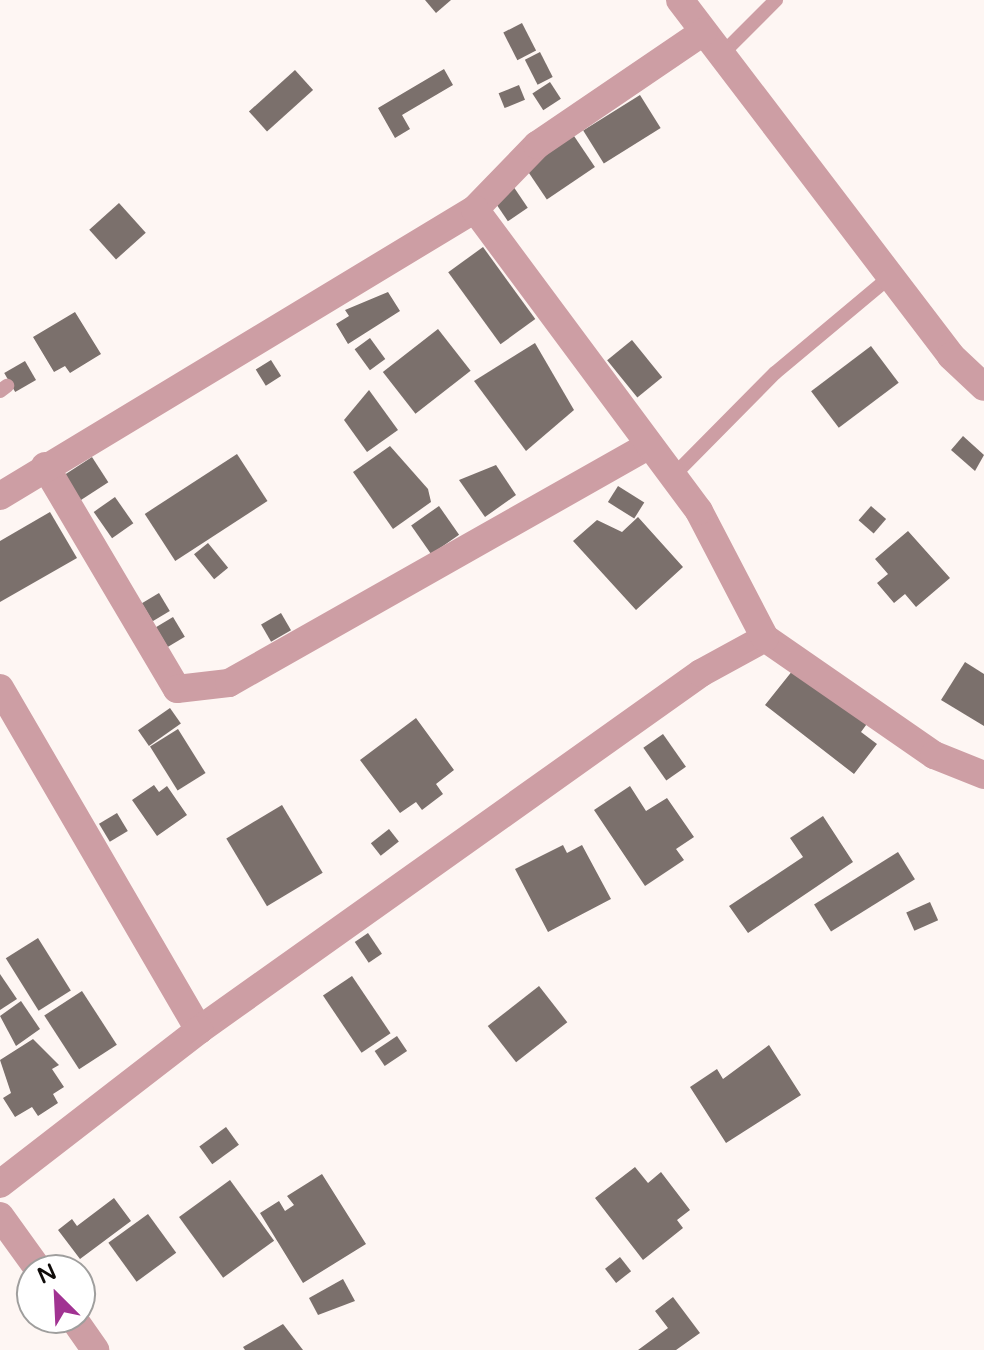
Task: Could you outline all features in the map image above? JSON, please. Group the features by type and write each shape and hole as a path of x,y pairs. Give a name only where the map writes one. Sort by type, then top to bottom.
{"street":[{"path":"680,0 891,276 984,387"},
{"path":"0,496 45,466 475,209 537,145 703,32"},
{"path":"475,209 673,476 765,638 934,755 984,775"},
{"path":"45,466 177,689 229,683 649,445"},
{"path":"0,1184 199,1030 701,673 765,638"},
{"path":"0,688 199,1030"},
{"path":"0,1216 27,1254"}],"lane":[{"path":"721,55 770,2"},
{"path":"673,476 775,373 891,276"}],"building":[{"path":"425,0 451,0 436,13"},
{"path":"522,23 536,51 517,60 503,33"},
{"path":"540,52 553,77 538,85 525,60"},
{"path":"444,69 453,85 402,115 410,129 395,138 378,108"},
{"path":"295,70 313,90 267,132 249,111"},
{"path":"550,82 561,99 543,110 532,93"},
{"path":"519,85 525,100 505,108 499,93"},
{"path":"640,95 661,128 604,164 583,131"},
{"path":"572,133 595,167 547,199 524,165"},
{"path":"511,183 528,208 508,221 491,196"},
{"path":"119,203 146,233 116,259 89,230"},
{"path":"483,247 535,319 501,344 448,272"},
{"path":"388,292 400,311 348,344 336,324 349,316 345,310"},
{"path":"75,312 101,354 70,373 65,366 54,372 33,337"},
{"path":"438,329 471,371 415,414 383,372"},
{"path":"370,338 385,359 370,370 355,349"},
{"path":"632,340 662,377 637,397 607,360"},
{"path":"535,343 574,410 526,451 474,381"},
{"path":"871,346 899,383 839,428 811,391"},
{"path":"271,360 281,376 266,386 256,370"},
{"path":"25,361 36,380 15,392 4,373"},
{"path":"369,390 398,430 367,452 344,420"},
{"path":"963,436 984,455 975,471 951,450"},
{"path":"390,446 428,489 431,502 393,529 353,472"},
{"path":"237,454 267,501 175,561 145,514"},
{"path":"92,457 108,482 80,501 63,476"},
{"path":"496,465 516,495 485,517 459,480"},
{"path":"618,486 644,502 634,519 608,502"},
{"path":"115,497 133,523 112,538 94,512"},
{"path":"439,506 459,535 431,554 411,526"},
{"path":"871,506 886,519 874,533 859,520"},
{"path":"50,512 77,558 0,602 0,541"},
{"path":"638,517 683,567 636,610 573,541 597,520 622,532"},
{"path":"908,531 950,578 916,607 905,594 894,603 877,583 888,574 875,559"},
{"path":"208,543 228,568 214,579 194,554"},
{"path":"159,593 170,611 153,621 142,603"},
{"path":"281,613 291,630 271,642 261,624"},
{"path":"173,617 185,637 168,647 156,627"},
{"path":"965,662 984,674 984,726 941,700"},
{"path":"797,665 869,721 861,732 877,744 854,774 765,705"},
{"path":"170,708 181,724 149,746 138,730"},
{"path":"416,718 454,770 436,784 443,794 422,810 416,802 400,813 360,760"},
{"path":"178,729 206,773 178,791 150,746"},
{"path":"663,734 686,767 666,781 643,748"},
{"path":"154,785 159,792 167,786 187,815 157,836 132,800"},
{"path":"630,786 646,811 667,798 694,837 676,849 684,860 645,886 594,810"},
{"path":"282,805 323,873 267,906 226,838"},
{"path":"117,813 128,831 110,842 99,824"},
{"path":"823,816 853,862 748,933 729,906 803,857 790,838"},
{"path":"389,829 399,842 381,856 371,843"},
{"path":"563,845 567,853 582,845 611,899 548,932 515,869"},
{"path":"898,852 915,879 831,932 814,904"},
{"path":"930,902 938,920 914,931 906,913"},
{"path":"368,933 382,954 369,963 355,942"},
{"path":"38,938 71,991 39,1011 6,958"},
{"path":"0,974 17,999 0,1010"},
{"path":"352,976 391,1033 362,1053 323,996"},
{"path":"539,986 567,1022 516,1062 488,1026"},
{"path":"82,991 117,1045 79,1069 44,1016"},
{"path":"21,1001 40,1029 16,1046 0,1016"},
{"path":"397,1036 407,1051 385,1066 375,1051"},
{"path":"33,1039 59,1065 52,1069 64,1087 53,1094 58,1103 38,1116 32,1107 15,1117 3,1098 11,1093 0,1060"},
{"path":"769,1045 801,1095 726,1143 690,1087 717,1069 723,1079"},
{"path":"226,1127 239,1145 212,1164 199,1146"},
{"path":"635,1167 648,1183 661,1172 690,1210 677,1220 683,1228 643,1260 595,1198"},
{"path":"322,1174 366,1244 303,1283 260,1213 279,1201 285,1211 294,1205 287,1196"},
{"path":"230,1180 274,1241 223,1278 179,1217"},
{"path":"114,1198 131,1221 87,1254 76,1254 58,1230 72,1219 77,1226"},
{"path":"148,1214 176,1253 137,1282 108,1243"},
{"path":"620,1257 631,1271 616,1283 605,1269"},
{"path":"343,1279 355,1301 318,1315 309,1298"},
{"path":"673,1297 700,1333 676,1350 638,1350 668,1328 655,1311"},
{"path":"283,1324 303,1350 245,1350 243,1347"}]}
